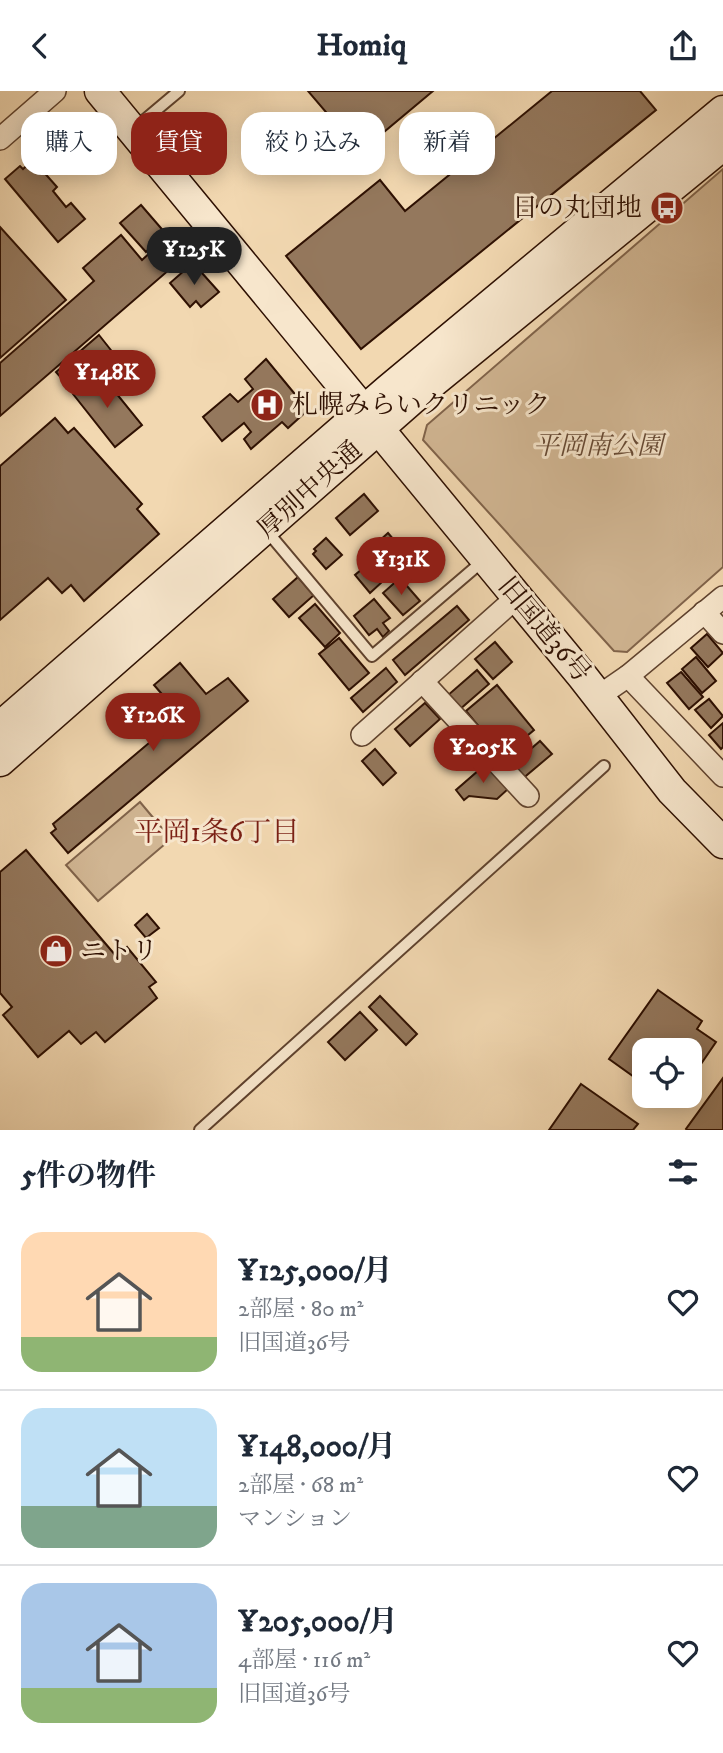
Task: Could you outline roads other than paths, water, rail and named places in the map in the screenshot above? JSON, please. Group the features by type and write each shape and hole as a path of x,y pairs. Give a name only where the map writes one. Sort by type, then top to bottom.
{"main road":[{"name":"旧国道36号","path":"101,91 131,128"},
{"name":"厚別中央通","path":"0,761 266,530 372,420 723,111"},
{"name":"厚別中央通","path":"0,727 372,420 723,145"},
{"name":"旧国道36号","path":"170,175 599,696 672,791 723,843"}],"street":[{"path":"0,139 55,91"},
{"path":"362,735 517,597"},
{"path":"599,696 628,676 723,597"},
{"path":"704,612 723,633"},
{"path":"628,676 723,776"},
{"path":"422,681 528,796"}],"lane":[{"path":"153,112 179,91"},
{"path":"266,530 372,656 485,559"},
{"path":"200,1130 604,766"}],"place":[{"name":"日の丸団地","path":"667,208"},
{"name":"札幌みらいクリニック","path":"267,405"},
{"name":"ニトリ","path":"56,951"}],"district":[{"name":"平岡1条6丁目","path":"217,832"}],"park label":[{"name":"平岡南公園","path":"598,446"}]}
